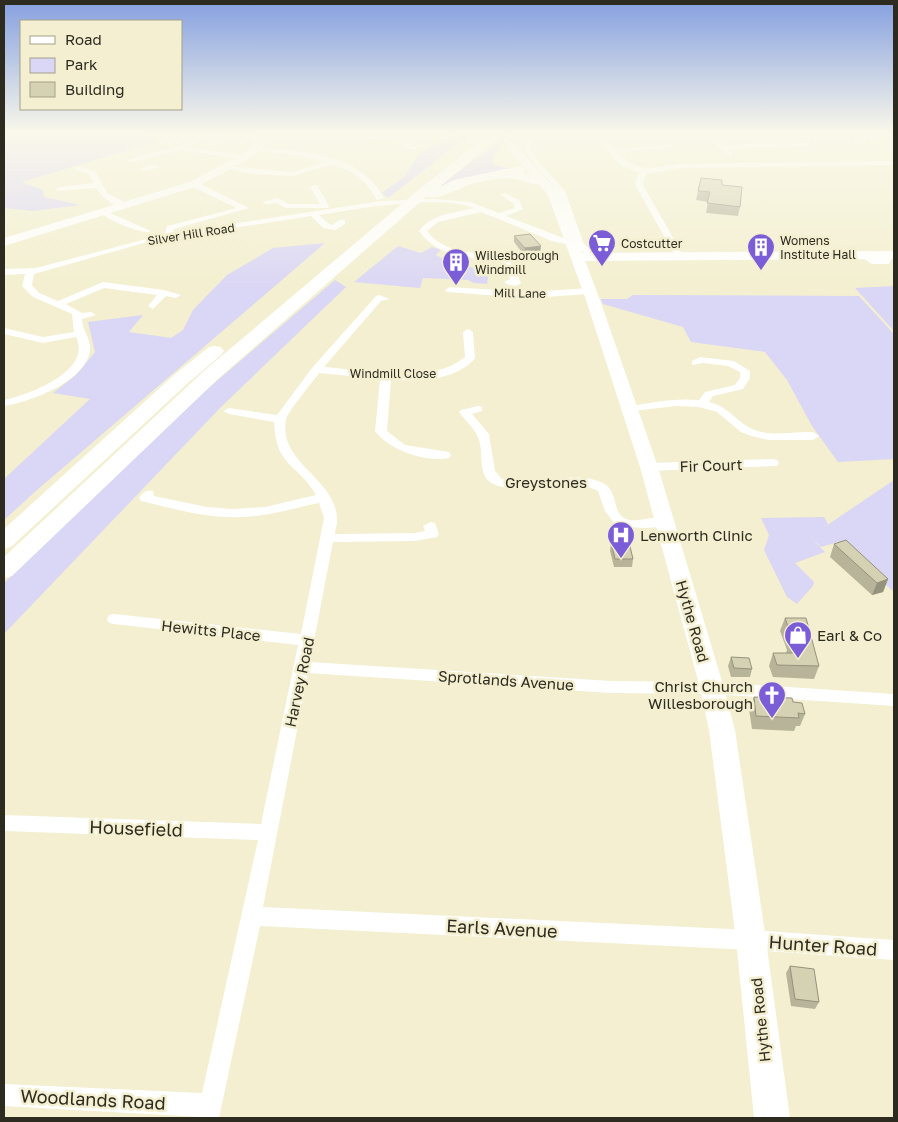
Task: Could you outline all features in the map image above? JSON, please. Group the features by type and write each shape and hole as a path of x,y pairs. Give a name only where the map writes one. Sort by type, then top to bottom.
{"highway":[{"path":"4,541 181,380 423,184"},
{"path":"4,570 212,374 330,272 359,253 402,202 426,184"},
{"path":"402,202 456,184"}],"main road":[{"path":"4,242 193,184"},
{"name":"Hythe Road","path":"548,185 570,228 578,250 649,467 712,688 722,730 752,940 772,1118"}],"street":[{"path":"169,236 170,228 245,208 195,184"},
{"path":"374,184 378,191 402,202"},
{"path":"640,184 679,256"},
{"path":"60,188 98,185 104,194 124,206"},
{"path":"314,187 325,206"},
{"path":"499,216 519,209 516,202 505,196"},
{"path":"266,202 278,200 286,206 325,206 336,210"},
{"name":"Silver Hill Road","path":"4,272 33,271 169,236 314,215 336,210 402,202 470,204 578,250"},
{"path":"482,209 440,219 428,224 423,231 429,245 460,253 506,259 516,283 509,282"},
{"path":"103,212 118,222 127,222 147,231"},
{"path":"314,215 326,226 335,228 342,222"},
{"name":"Hythe Road","path":"570,228 582,249 578,250"},
{"path":"578,250 679,256 892,255"},
{"path":"4,403 26,399 50,388 75,367 85,353 86,348 79,334 78,317 73,309 31,292 28,286 33,271"},
{"path":"59,304 103,285 176,295"},
{"name":"Mill Lane","path":"450,290 528,295 590,291"},
{"path":"153,306 164,293"},
{"path":"229,411 280,419 316,370 378,298 385,299"},
{"path":"78,317 91,315"},
{"path":"4,331 43,340 79,334"},
{"name":"Windmill Close","path":"316,370 386,375 431,375 460,367 470,358 469,332"},
{"path":"697,359 730,362 745,371 745,378 739,387 709,394 704,403"},
{"path":"386,375 381,431 385,438 403,449 445,454"},
{"path":"629,410 678,403 704,403 722,411 738,425 752,433 770,436 813,436"},
{"name":"Greystones","path":"478,410 466,412 470,421 484,435 490,475 495,481 506,484 596,482 606,489 614,516 618,520 626,523 664,522"},
{"name":"Harvey Road","path":"210,1112 252,916 331,518 324,498 317,486 288,457 282,444 280,419"},
{"name":"Fir Court","path":"649,467 773,463"},
{"path":"149,494 146,498 222,513 244,514 269,511 324,498"},
{"path":"328,538 415,537 432,534 430,526"},
{"name":"Hewitts Place","path":"114,619 307,640"},
{"name":"Sprotlands Avenue","path":"301,667 611,687 712,688 894,700"},
{"name":"Housefield","path":"4,823 268,832"},
{"name":"Earls Avenue","path":"252,916 752,940"},
{"name":"Hunter Road","path":"752,940 894,950"},
{"name":"Woodlands Road","path":"4,1095 210,1112"}],"green space":[{"path":"4,184 28,184 43,190 44,197 80,205 33,211 4,208"},
{"path":"394,184 406,184 388,198 382,193"},
{"path":"442,184 453,184 443,187"},
{"path":"325,243 4,520 4,479 90,399 53,393 76,375 95,352 88,322 143,315 129,332 171,338 183,330 193,310 227,275 273,248"},
{"path":"398,246 421,253 432,247 441,250 436,255 451,263 489,271 487,284 474,283 468,280 423,278 420,288 354,282"},
{"path":"335,280 346,287 221,407 4,634 4,583 198,397"},
{"path":"894,286 894,331 855,288"},
{"path":"633,295 859,296 894,334 894,459 838,462 812,426 787,380 765,352 691,342 683,327 603,304 601,299 627,299"},
{"path":"894,480 894,592 838,542 821,547 810,537 825,552 795,563 814,582 813,586 797,604 787,597 764,550 769,535 761,518 824,517 828,524 823,528"}],"building":[{"path":"700,184 742,187 740,207 707,203 710,192 698,191"},
{"path":"530,234 541,246 525,248 514,236"},
{"path":"846,540 888,579 877,583 834,544"},
{"path":"611,542 629,542 633,559 615,559"},
{"path":"785,618 806,618 819,666 777,665 773,653 795,653 790,641 793,641"},
{"path":"731,657 749,658 752,669 734,668"},
{"path":"754,697 792,698 793,702 802,703 805,714 798,713 799,718 756,716"},
{"path":"790,966 814,969 819,1002 795,999"}],"place":[{"name":"Costcutter","path":"602,267"},
{"name":"Womens Institute Hall","path":"761,271"},
{"name":"Willesborough Windmill","path":"456,286"},
{"name":"Lenworth Clinic","path":"621,559"},
{"name":"Earl & Co","path":"798,659"},
{"name":"Christ Church Willesborough","path":"772,719"}]}
